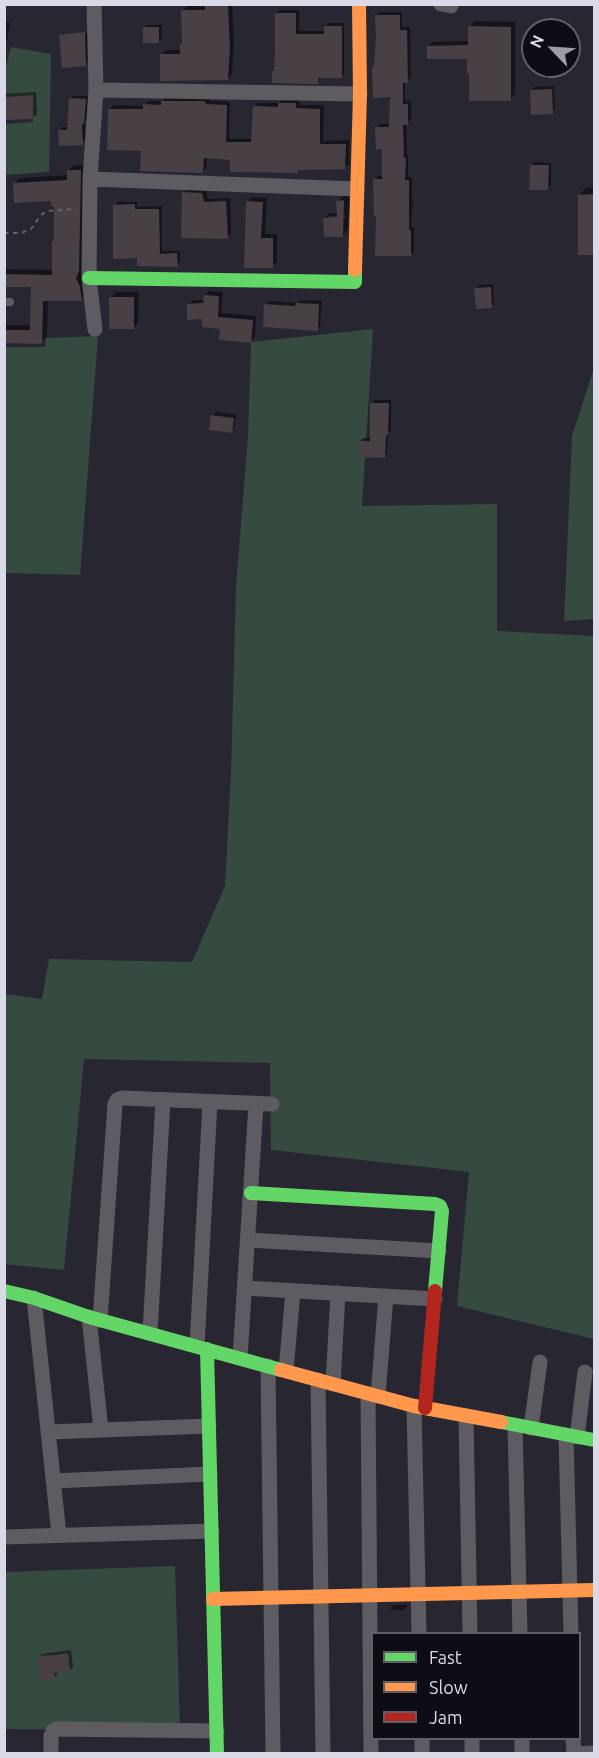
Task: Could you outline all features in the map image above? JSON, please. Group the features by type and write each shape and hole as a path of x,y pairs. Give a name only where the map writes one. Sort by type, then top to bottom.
{"street":[{"path":"94,4 96,90 90,178 89,278 95,329"},
{"path":"89,278 355,282 360,94 359,4"},
{"path":"96,90 360,94"},
{"path":"90,178 357,189"},
{"path":"100,1430 95,1318 117,1100 122,1098 272,1104"},
{"path":"150,1333 163,1100"},
{"path":"210,1102 202,1348 209,1426 217,1754"},
{"path":"240,1358 256,1104"},
{"path":"251,1193 435,1203 442,1211 435,1299 420,1407 419,1632"},
{"path":"248,1240 439,1251"},
{"path":"245,1288 435,1299"},
{"path":"4,1291 420,1407 594,1440"},
{"path":"286,1371 293,1291"},
{"path":"333,1384 338,1293"},
{"path":"371,1754 370,1596 373,1395 386,1296"},
{"path":"34,1298 59,1535"},
{"path":"531,1428 540,1362"},
{"path":"268,1366 273,1754"},
{"path":"571,1632 572,1436 585,1372"},
{"path":"318,1380 323,1754"},
{"path":"466,1416 470,1632"},
{"path":"515,1425 520,1632"},
{"path":"48,1432 209,1426"},
{"path":"53,1481 210,1474"},
{"path":"4,1537 212,1531"},
{"path":"213,1599 594,1590"},
{"path":"51,1754 51,1736 57,1729 217,1731"},
{"path":"574,1754 594,1753"}],"path":[{"path":"4,233 21,233 31,229 41,215 47,211 89,209"}],"green space":[{"path":"11,47 51,54 49,172 5,175 5,124 33,122 33,96 5,97 4,67 6,67"},
{"path":"373,329 362,506 497,504 497,631 594,636 594,1339 457,1306 469,1172 271,1150 270,1063 84,1059 64,1270 5,1264 5,994 42,999 49,959 192,962 225,886 231,772 236,587 248,436 251,342"},
{"path":"98,336 80,575 5,573 5,347 45,347 46,338"},
{"path":"594,368 594,619 564,621 572,436"},
{"path":"175,1566 180,1730 5,1729 4,1572"}],"building":[{"path":"228,5 230,47 228,80 160,81 160,54 180,54 181,10 205,10 205,6"},
{"path":"275,13 296,13 296,34 324,34 324,26 342,26 342,78 318,78 318,84 272,83"},
{"path":"375,15 400,15 400,30 407,30 408,83 403,83 403,104 408,104 408,125 403,125 405,180 409,180 411,256 375,256 376,216 374,216 373,179 382,179 382,149 376,149 375,127 389,127 390,97 373,98"},
{"path":"468,26 511,27 511,101 469,101 467,59 427,59 427,46 468,45"},
{"path":"143,27 159,27 159,43 143,43"},
{"path":"85,32 86,66 62,68 59,35"},
{"path":"552,89 553,114 531,115 530,90"},
{"path":"33,95 33,119 4,120 4,97"},
{"path":"69,98 86,99 84,124 82,124 83,145 59,146 58,130 67,130"},
{"path":"161,101 202,101 206,104 227,105 226,142 251,142 253,106 278,107 278,103 296,103 296,108 320,109 320,144 346,144 345,169 298,170 298,173 230,172 230,160 204,158 203,173 140,171 141,151 107,150 108,109 143,109 143,104 161,105"},
{"path":"530,165 549,165 548,190 529,190"},
{"path":"67,170 81,170 79,271 76,278 82,301 43,301 42,344 4,343 4,330 30,330 31,287 4,287 4,274 52,275 52,241 54,241 54,206 51,206 51,201 14,203 13,183 67,180"},
{"path":"182,192 202,193 204,202 226,201 228,239 181,238"},
{"path":"594,194 594,255 578,255 578,195"},
{"path":"344,200 343,237 324,237 323,218 337,217 336,201"},
{"path":"246,201 263,202 261,238 273,238 273,268 244,268"},
{"path":"135,204 135,209 159,209 160,254 177,253 178,267 137,266 137,258 113,259 113,205"},
{"path":"491,287 492,308 476,309 474,288"},
{"path":"204,295 219,296 218,317 253,320 251,343 219,340 220,329 202,327 202,319 187,320 187,304 203,303"},
{"path":"109,297 134,297 134,329 109,329"},
{"path":"296,303 319,304 318,331 263,327 264,304 295,306"},
{"path":"370,403 389,403 385,458 358,457 359,441 370,441"},
{"path":"211,415 234,418 232,433 209,430"},
{"path":"68,1653 70,1671 54,1673 55,1679 39,1680 37,1656"}],"traffic: fast":[{"path":"89,278 355,282 355,270"},
{"path":"251,1193 440,1206 442,1211 435,1291"},
{"path":"4,1291 281,1370"},
{"path":"207,1349 217,1754"},
{"path":"501,1422 594,1440"}],"traffic: slow":[{"path":"355,270 360,94 359,4"},
{"path":"281,1370 414,1406 501,1422"},
{"path":"213,1599 594,1590"}],"traffic: jam":[{"path":"425,1408 435,1291"}]}
